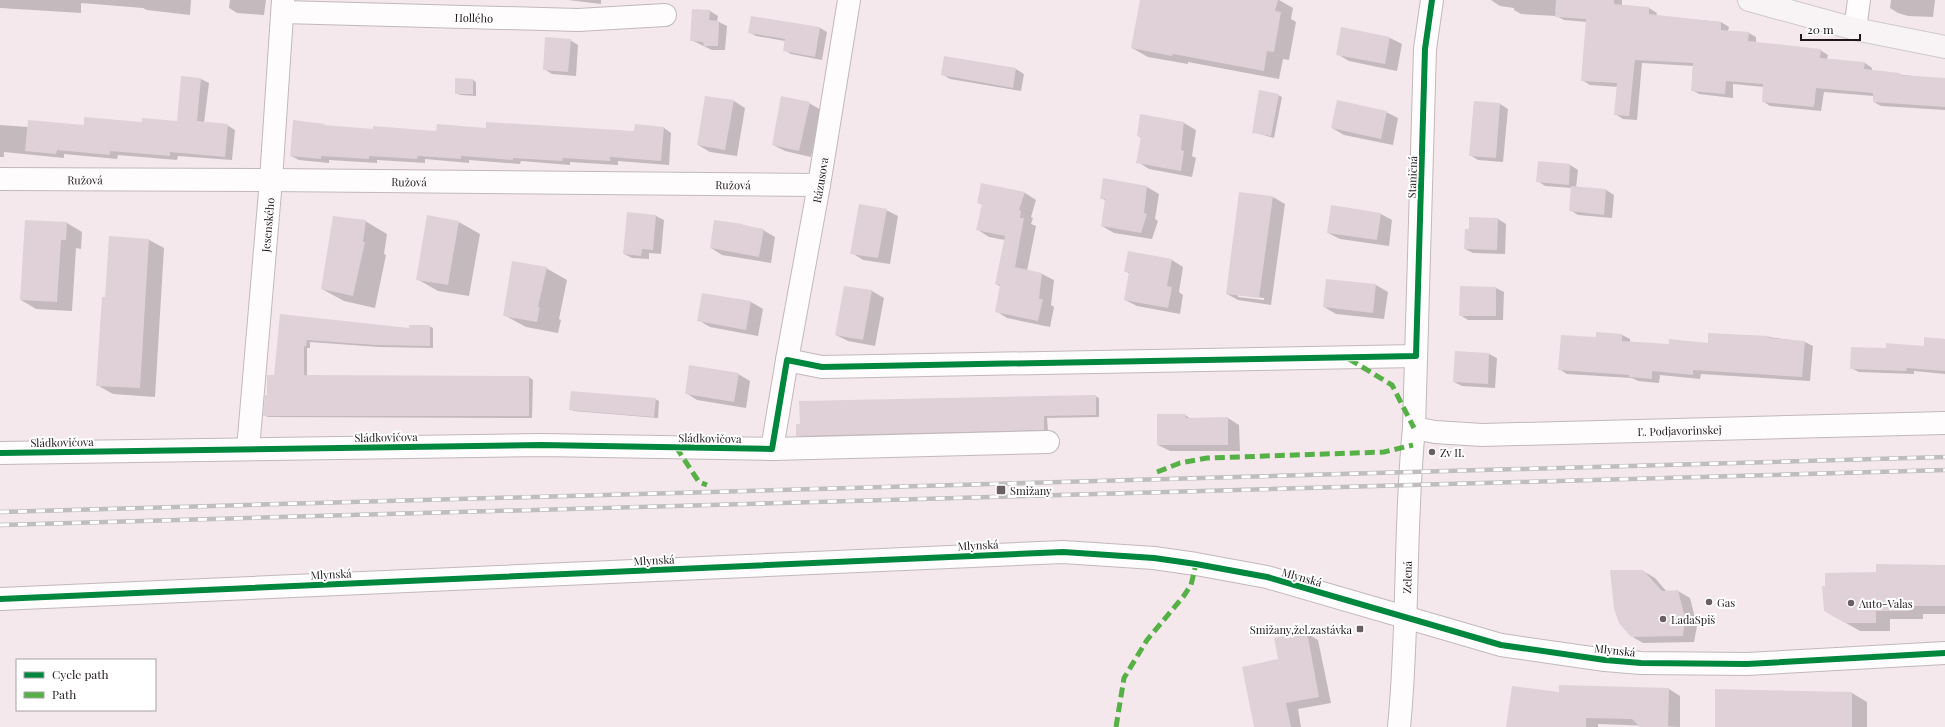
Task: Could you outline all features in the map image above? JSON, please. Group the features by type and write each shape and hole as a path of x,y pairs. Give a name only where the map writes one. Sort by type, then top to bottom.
{"main road":[{"path":"1749,0 1855,30 1945,47"}],"street":[{"name":"Rázusova","path":"772,449 819,185 849,0"},
{"name":"Staničná","path":"1414,428 1425,49 1432,0"},
{"path":"1855,30 1859,0"},
{"name":"Hollého","path":"283,6 578,20 665,15"},
{"name":"Jesenského","path":"248,448 272,180 283,6"},
{"name":"Ružová","path":"0,179 819,185"},
{"path":"787,360 822,367 1416,356"},
{"name":"Ľ. Podjavorinskej","path":"1414,428 1435,432 1482,435 1945,423"},
{"name":"Zelená","path":"1399,727 1404,680 1409,485 1414,428"},
{"name":"Sládkovičova","path":"0,453 248,448 541,445 772,449 1048,442"},
{"name":"Mlynská","path":"0,599 1063,552 1154,558 1234,570 1267,577 1501,644 1606,660 1641,663 1754,664 1945,653"}],"building":[{"path":"1140,0 1278,0 1275,11 1281,12 1274,52 1267,51 1264,71 1173,54 1172,56 1131,48"},
{"path":"1556,0 1614,0 1614,4 1649,7 1649,14 1721,22 1721,30 1749,32 1748,41 1821,49 1820,58 1865,62 1864,69 1900,73 1899,75 1945,78 1945,107 1873,102 1873,93 1816,88 1814,107 1762,102 1763,84 1726,81 1725,94 1691,91 1693,63 1635,60 1629,116 1614,115 1617,83 1581,81 1586,19 1555,17"},
{"path":"692,9 710,10 709,20 719,21 718,46 704,46 703,42 690,41"},
{"path":"751,16 820,27 815,57 783,51 785,39 748,33"},
{"path":"1341,27 1390,37 1385,64 1336,55"},
{"path":"545,37 571,39 568,72 543,70"},
{"path":"944,56 1016,68 1013,88 941,75"},
{"path":"181,76 201,78 197,121 228,124 225,157 170,152 170,156 110,151 110,155 57,150 56,154 25,151 28,120 84,125 84,117 142,122 142,118 177,121"},
{"path":"455,78 473,79 473,94 455,94"},
{"path":"1259,90 1279,94 1271,136 1252,133"},
{"path":"705,96 734,100 725,150 697,145"},
{"path":"781,96 810,102 799,151 772,145"},
{"path":"1337,100 1387,111 1381,139 1331,128"},
{"path":"1474,101 1500,103 1496,158 1469,156"},
{"path":"1140,114 1184,122 1181,150 1184,151 1181,171 1136,163 1141,137 1137,136"},
{"path":"293,120 325,124 324,125 373,129 373,126 436,131 437,124 486,128 486,122 634,131 635,124 664,127 661,161 610,157 610,161 563,158 562,161 513,158 513,160 461,156 461,159 418,156 417,159 369,156 369,159 321,156 321,159 290,156"},
{"path":"1538,161 1570,164 1569,185 1536,182"},
{"path":"1103,178 1147,186 1144,213 1147,214 1141,233 1101,226 1105,199 1100,199"},
{"path":"981,183 1025,192 1019,210 1021,211 1020,218 1024,218 1015,267 1042,273 1039,299 1043,299 1038,321 995,312 1000,285 995,284 1005,236 976,230 982,204 977,203"},
{"path":"1571,186 1606,189 1604,215 1569,211"},
{"path":"1239,192 1273,196 1259,298 1226,294"},
{"path":"859,204 887,209 878,258 850,254"},
{"path":"1331,205 1381,213 1377,240 1327,233"},
{"path":"627,212 656,215 653,250 642,249 641,256 623,254"},
{"path":"427,215 459,221 448,285 416,280"},
{"path":"333,216 366,220 363,242 365,242 353,296 321,289"},
{"path":"1469,217 1498,218 1497,250 1464,249 1465,229 1469,229"},
{"path":"25,220 67,222 66,240 61,240 57,302 20,300"},
{"path":"714,220 743,224 764,229 759,257 710,248"},
{"path":"109,236 149,239 140,388 96,386 102,297 105,297"},
{"path":"1128,251 1172,259 1167,286 1172,287 1168,308 1124,300 1129,272 1124,272"},
{"path":"512,261 547,267 538,307 540,307 537,322 503,316"},
{"path":"1326,279 1376,284 1373,313 1323,307"},
{"path":"844,286 872,290 863,340 835,335"},
{"path":"1460,286 1496,287 1496,316 1459,316"},
{"path":"702,293 751,301 746,330 697,321"},
{"path":"280,314 409,328 409,325 430,325 430,346 375,345 307,340 306,346 304,346 304,375 529,376 529,416 263,416 265,395 267,395 267,375 274,375"},
{"path":"1596,332 1622,334 1622,341 1669,344 1669,339 1708,343 1708,333 1769,336 1769,338 1805,341 1802,377 1693,370 1693,375 1652,371 1652,379 1629,377 1629,375 1558,370 1561,335 1596,337"},
{"path":"1924,337 1945,339 1945,371 1907,368 1906,371 1850,369 1851,347 1886,348 1886,343 1924,346"},
{"path":"1455,351 1489,353 1488,384 1453,382"},
{"path":"689,365 739,373 734,402 685,394"},
{"path":"571,391 656,398 654,417 569,410"},
{"path":"1096,395 1096,415 1044,416 1044,430 796,436 796,424 800,424 799,401"},
{"path":"1157,414 1185,414 1186,418 1228,417 1228,445 1157,445"},
{"path":"1876,564 1945,565 1945,606 1909,606 1909,611 1876,611 1876,623 1845,623 1824,611 1822,586 1825,586 1825,573 1876,572"},
{"path":"1610,570 1643,570 1662,591 1678,590 1685,618 1683,636 1631,637 1619,623 1614,609"},
{"path":"1307,632 1319,697 1286,703 1291,727 1254,727 1242,667 1278,659 1274,638"},
{"path":"1559,685 1669,688 1668,727 1640,727 1632,719 1586,718 1586,727 1506,727 1512,686 1559,692"},
{"path":"1715,689 1852,692 1852,727 1715,727"}],"railway":[{"path":"0,512 1945,457"},
{"path":"0,525 1945,470"}],"marked path":[{"path":"1349,359 1392,385 1414,428"},
{"path":"1157,472 1180,463 1207,458 1384,452 1413,445"},
{"path":"676,447 699,482 707,485"},
{"path":"1116,727 1124,678 1147,640 1183,597 1191,585 1196,564"}],"cycle path":[{"path":"0,453 541,445 772,449 787,360 822,367 1416,356 1425,49 1432,0"},
{"path":"0,599 1063,552 1154,558 1267,577 1501,645 1605,660 1641,663 1747,664 1945,653"}],"place":[{"name":"Zv II.","path":"1432,452"},
{"name":"Smižany","path":"1001,490"},
{"name":"Gas","path":"1709,602"},
{"name":"Auto-Valas","path":"1851,603"},
{"name":"LadaSpiš","path":"1663,619"},
{"name":"Smižany,žel.zastávka","path":"1360,629"}]}
